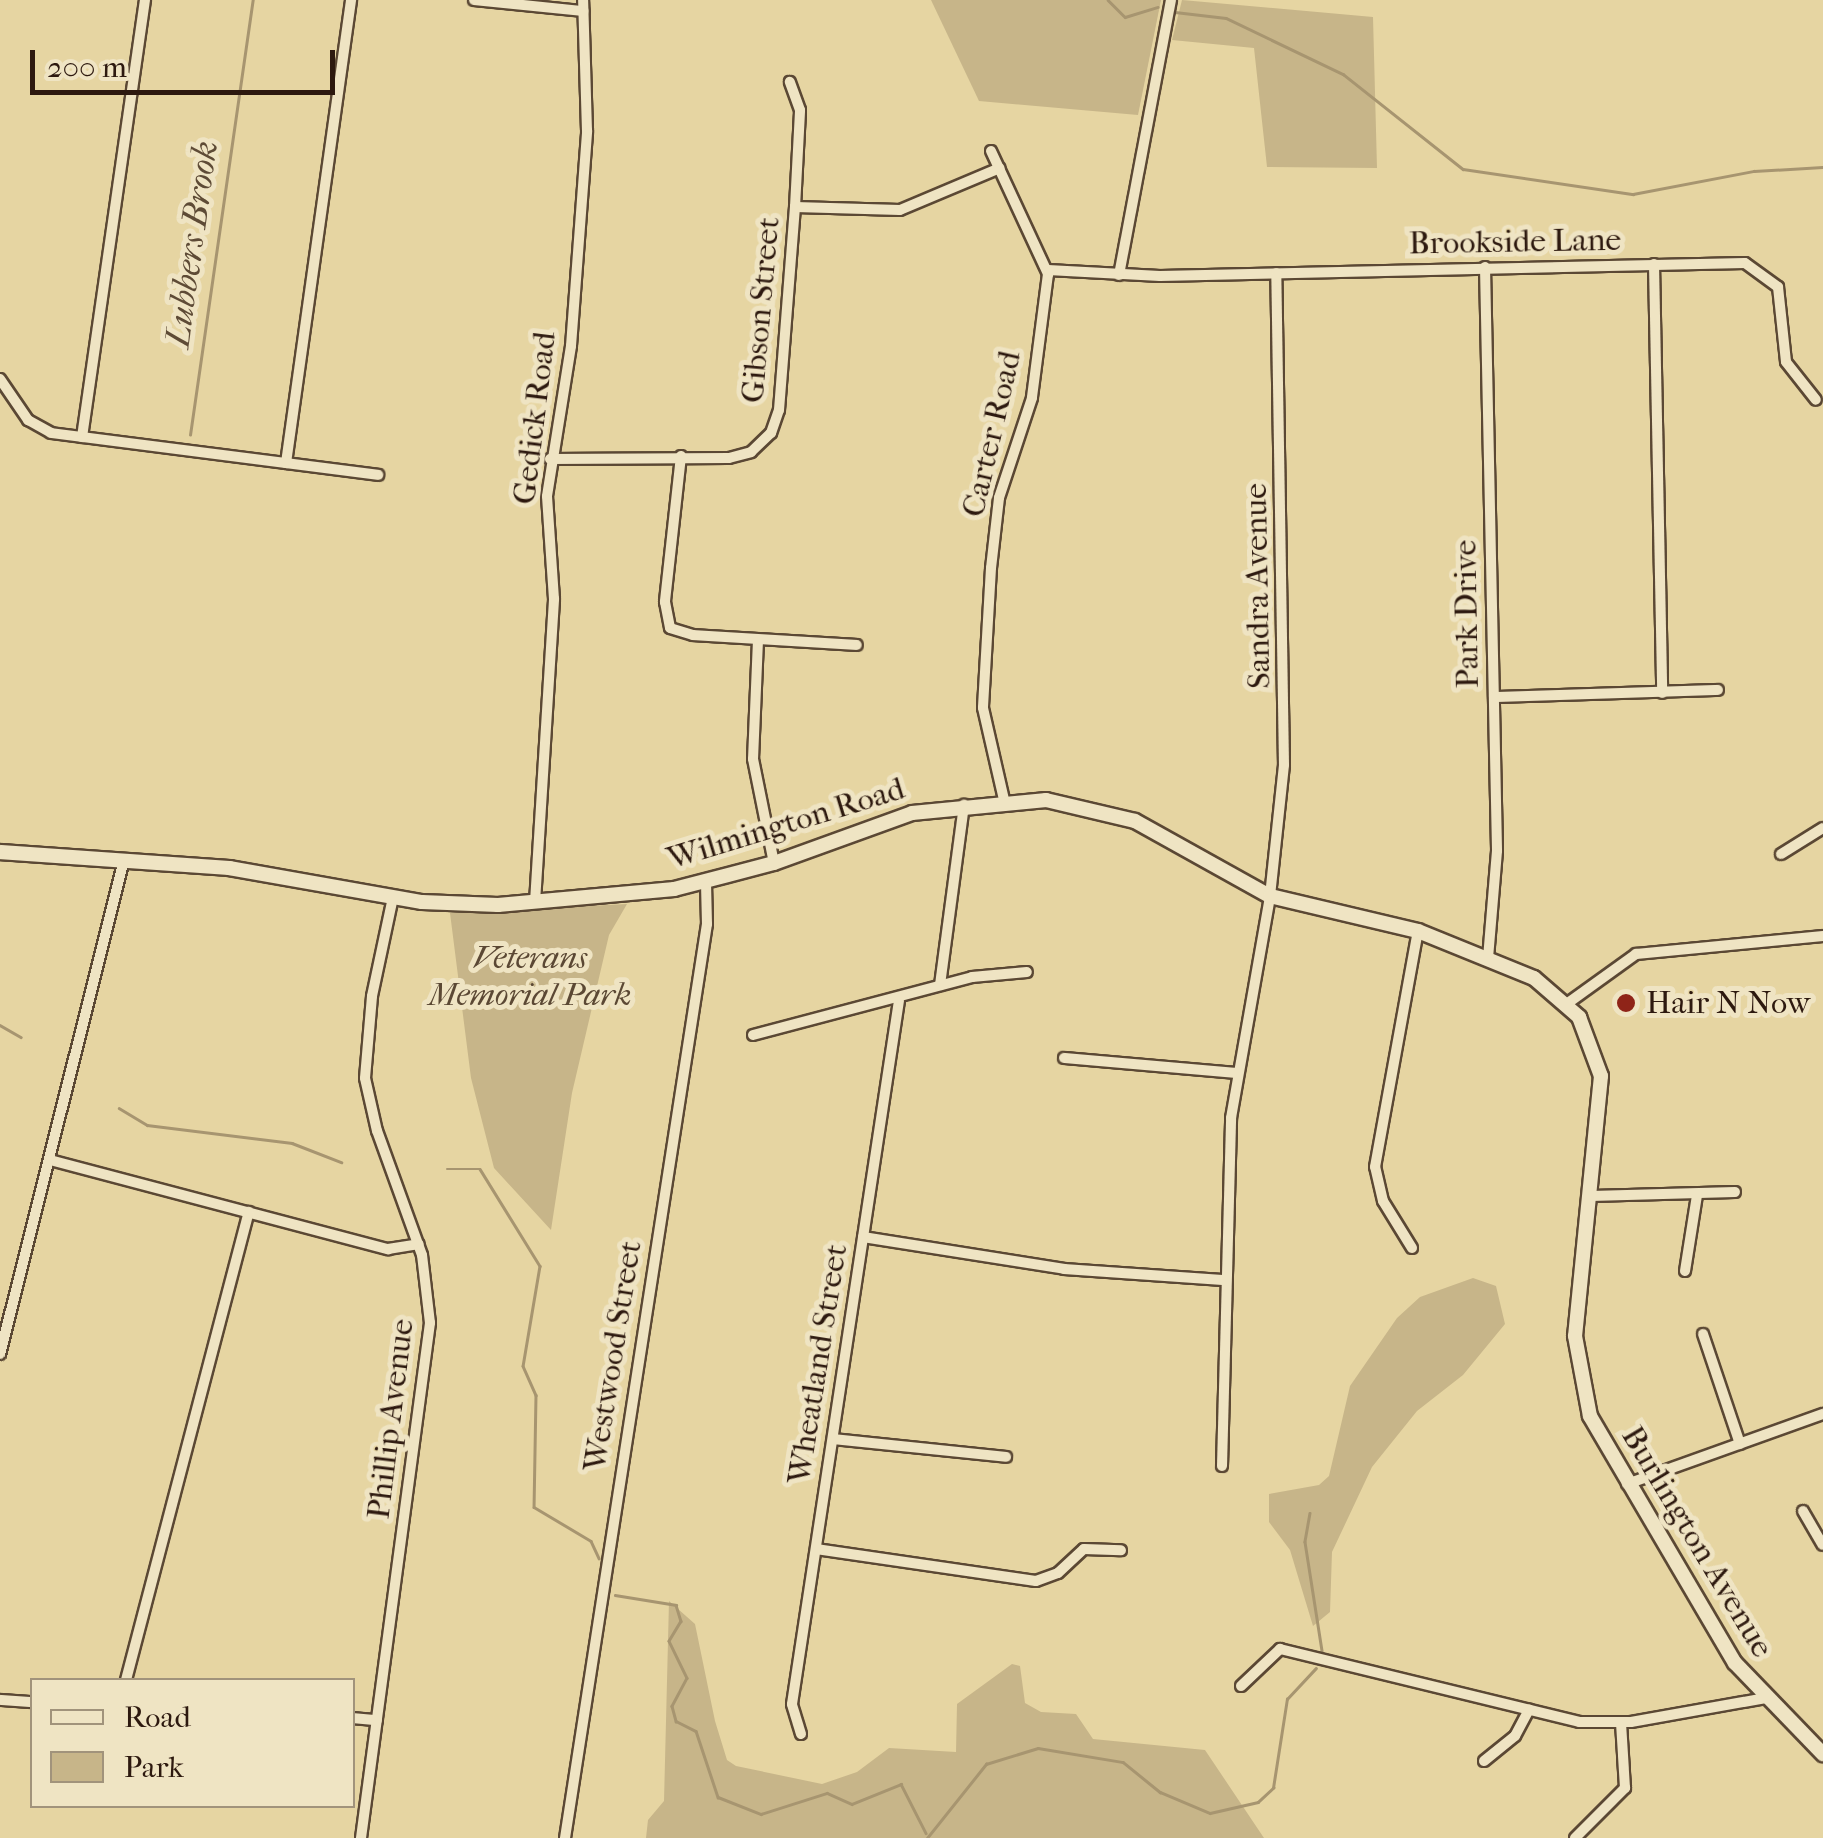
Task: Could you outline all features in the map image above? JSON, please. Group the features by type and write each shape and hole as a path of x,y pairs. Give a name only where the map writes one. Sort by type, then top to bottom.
{"main road":[{"name":"Wilmington Road","path":"0,852 248,870 393,897 470,906 706,882 774,864 899,816 1004,800 1059,801 1124,816 1270,896 1418,931 1552,988"},
{"name":"Burlington Avenue","path":"1552,988 1568,1003 1590,1037 1601,1076 1577,1355 1590,1416 1626,1484 1735,1664 1823,1754"}],"street":[{"path":"82,437 145,0"},
{"path":"286,463 351,0"},
{"path":"474,0 583,6"},
{"path":"1119,275 1171,0"},
{"name":"Gedick Road","path":"535,902 554,598 546,509 575,298 587,130 583,6"},
{"name":"Gibson Street","path":"550,459 746,454 777,420 800,110 790,82"},
{"path":"991,151 1048,270"},
{"path":"795,207 900,210 1000,168"},
{"name":"Brookside Lane","path":"1048,270 1119,275 1745,263 1766,272 1781,296 1786,362 1816,400"},
{"path":"1654,264 1662,692"},
{"name":"Park Drive","path":"1486,267 1497,886 1488,958"},
{"name":"Carter Road","path":"1004,800 984,708 990,568 1000,492 1030,409 1048,270"},
{"name":"Sandra Avenue","path":"1222,1466 1223,1280 1237,1073 1270,896 1286,728 1276,273"},
{"path":"0,379 32,424 82,437 378,475"},
{"path":"681,456 665,602 670,628 758,640 857,644"},
{"path":"758,640 753,759 774,864"},
{"path":"1494,697 1718,690"},
{"path":"940,985 964,804"},
{"path":"1781,854 1823,828"},
{"path":"0,1354 124,860"},
{"name":"Westwood Street","path":"565,1838 707,924 706,882"},
{"name":"Phillip Avenue","path":"361,1838 430,1323 419,1244 376,1131 365,1078 372,996 393,897"},
{"path":"1412,1248 1383,1201 1376,1167 1418,931"},
{"path":"1568,1003 1608,968 1636,954 1823,936"},
{"path":"753,1035 899,1001 940,985 1027,972"},
{"name":"Wheatland Street","path":"801,1734 792,1704 899,1001"},
{"path":"1064,1058 1237,1073"},
{"path":"50,1160 390,1249 419,1244"},
{"path":"1591,1196 1735,1192"},
{"path":"1685,1271 1697,1195"},
{"path":"127,1678 248,1212"},
{"path":"863,1236 1064,1269 1223,1280"},
{"path":"1703,1334 1740,1444"},
{"path":"1626,1484 1823,1414"},
{"path":"833,1439 1006,1456"},
{"path":"1804,1511 1823,1545"},
{"path":"816,1549 1036,1581 1058,1574 1084,1549 1121,1550"},
{"path":"1242,1686 1280,1649 1529,1710 1621,1723 1766,1698"},
{"path":"0,1700 30,1702"},
{"path":"1484,1761 1515,1736 1529,1710"},
{"path":"355,1718 377,1720"},
{"path":"1575,1838 1625,1788 1621,1723"}],"green space":[{"path":"931,0 1161,0 1138,115 979,101"},
{"path":"1182,0 1373,17 1377,168 1267,167 1254,48 1172,40"},
{"name":"Veterans Memorial Park","path":"627,904 609,935 572,1093 551,1230 494,1168 471,1078 450,913"},
{"path":"1473,1278 1496,1286 1505,1324 1463,1375 1417,1411 1372,1467 1332,1552 1330,1612 1313,1626 1290,1550 1269,1522 1269,1494 1319,1485 1329,1476 1350,1386 1397,1318 1420,1297"},
{"path":"669,1601 695,1624 715,1721 727,1760 736,1766 822,1784 857,1772 889,1748 956,1752 957,1704 1012,1664 1020,1666 1025,1703 1041,1712 1076,1714 1093,1739 1205,1750 1264,1838 646,1838 648,1820 664,1801"}],"waterway":[{"name":"Lubbers Brook","path":"190,435 253,0"},
{"name":"Lubbers Brook","path":"1108,0 1125,17 1158,7"},
{"name":"Lubbers Brook","path":"1175,12 1226,18 1343,74 1463,169 1633,194 1754,171 1823,167"},
{"path":"0,1025 21,1037"},
{"path":"119,1108 147,1125 292,1143 341,1162"},
{"path":"447,1169 480,1169 540,1266 523,1366 536,1395 534,1507 591,1541 599,1558"},
{"path":"1310,1513 1305,1542 1322,1651"},
{"path":"615,1595 676,1605 681,1621 669,1641 687,1678 672,1706 676,1721 696,1731 718,1797 761,1814 827,1793 852,1804 901,1784 926,1833"},
{"path":"927,1838 986,1764 1038,1748 1123,1762 1160,1792 1210,1813 1258,1802 1273,1788 1287,1699 1316,1668"}],"place":[{"name":"Hair N Now","path":"1626,1003"}]}
